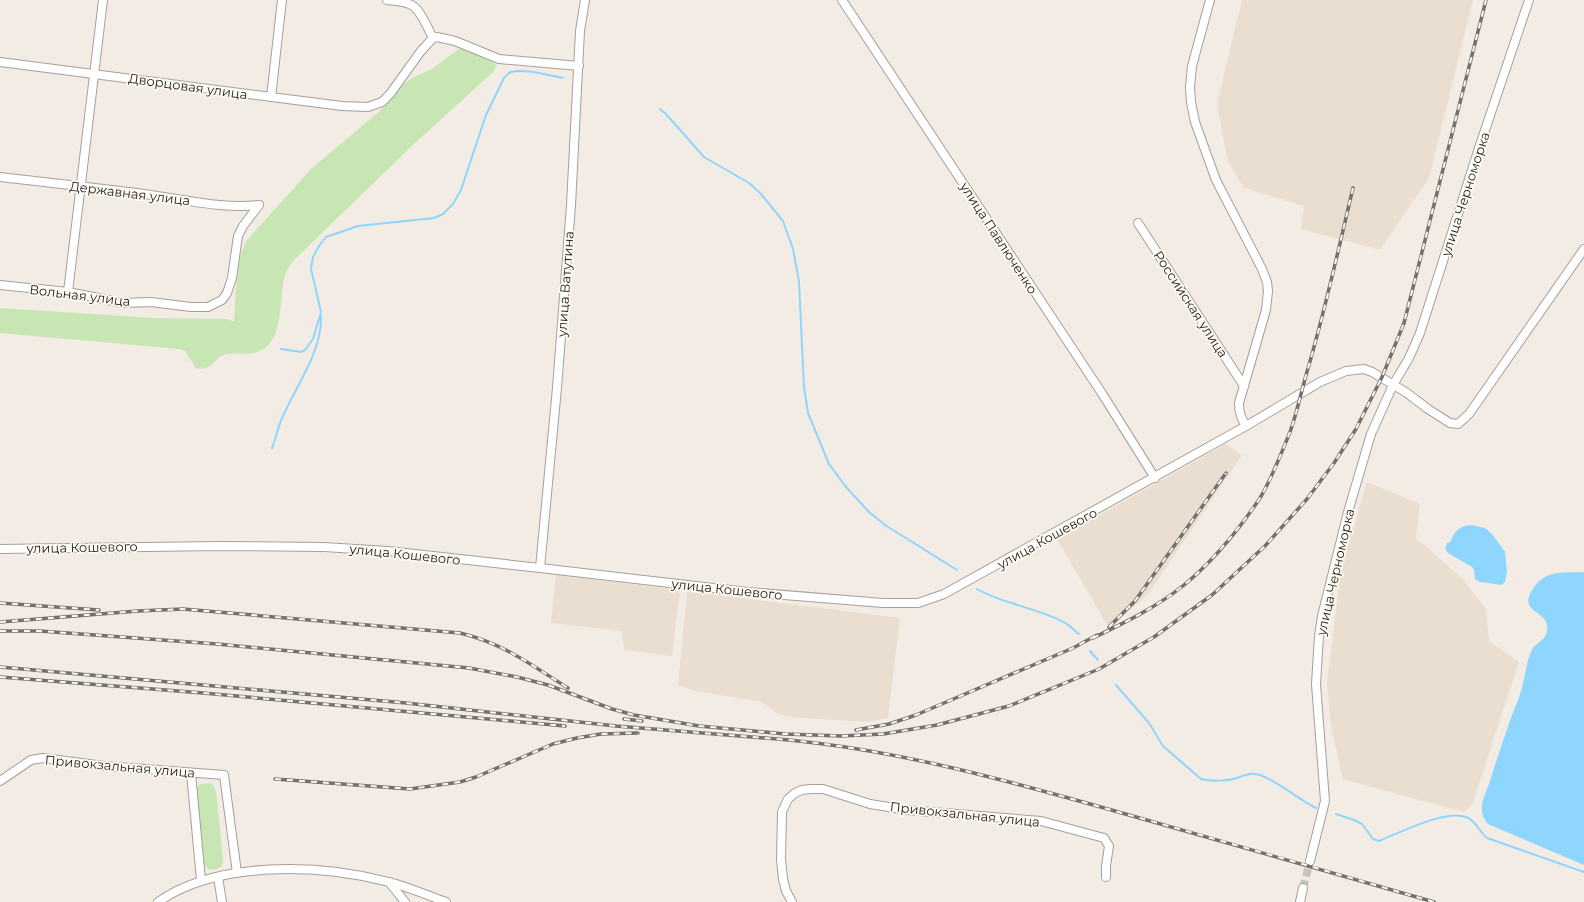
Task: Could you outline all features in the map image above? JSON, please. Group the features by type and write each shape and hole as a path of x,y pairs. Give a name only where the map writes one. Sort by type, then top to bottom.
{"street":[{"path":"68,292 103,0"},
{"path":"271,97 282,0"},
{"path":"387,0 412,5 419,12 433,38 437,37 455,41 499,59 578,66"},
{"name":"улица Ватутина","path":"540,568 558,380 571,205 580,31 585,0"},
{"name":"улица Павлюченко","path":"842,0 1098,388 1155,478"},
{"path":"1210,0 1192,66 1190,87 1191,102 1196,122 1216,180 1262,269 1267,282 1268,291 1266,310 1239,403 1241,419 1246,426"},
{"name":"улица Черноморка","path":"1310,861 1325,801 1316,684 1319,636 1333,569 1371,434 1393,385 1409,358 1420,333 1479,148 1529,0"},
{"name":"Дворцовая улица","path":"0,62 342,106 368,107 382,102 390,94 420,51 433,38"},
{"name":"Державная улица","path":"0,177 222,204 248,206 259,205"},
{"name":"Вольная улица","path":"0,285 68,292 123,303 151,302 200,308 215,305 222,300 230,287 238,236 243,226 259,205"},
{"name":"Российская улица","path":"1138,223 1244,386"},
{"path":"1393,385 1407,393 1446,421 1458,424 1469,414 1584,249"},
{"name":"улица Кошевого","path":"0,549 230,545 324,547 388,551 748,592 883,603 918,603 944,594 1155,478 1320,382 1346,371 1364,369 1372,372 1393,385"},
{"name":"Привокзальная улица","path":"0,781 32,760 43,758 104,766 224,775 236,873"},
{"path":"191,773 201,880"},
{"name":"Привокзальная улица","path":"792,902 786,891 783,879 781,860 782,812 788,798 802,790 811,789 823,789 837,792 870,804 906,810 1041,821 1104,838 1109,846 1106,877"},
{"path":"158,902 201,880 236,873 274,869 315,869 353,874 389,882 446,902"},
{"path":"218,877 222,902"},
{"path":"389,882 405,902"},
{"path":"1300,902 1303,888"}],"shaded area":[{"path":"1242,0 1473,0 1429,178 1380,250 1301,229 1304,206 1244,188 1228,162 1217,104"},
{"path":"1226,444 1242,455 1148,594 1109,628 1057,539"},
{"path":"1367,482 1420,504 1416,538 1462,578 1486,609 1489,641 1519,662 1472,805 1464,812 1343,779 1331,726 1327,683 1341,570"},
{"path":"556,575 680,590 672,656 625,650 621,631 551,623"},
{"path":"687,591 900,618 888,718 867,722 789,717 778,714 762,702 692,690 678,685"}],"green space":[{"path":"462,49 475,52 488,59 496,65 494,71 415,143 294,260 284,279 279,321 276,331 272,340 266,347 253,353 223,355 210,366 202,369 196,368 185,351 179,349 0,333 0,308 154,318 225,319 234,321 238,267 248,239 312,168 380,111 405,83 412,78 432,69 457,50"},
{"path":"212,783 216,791 223,860 222,866 217,869 209,870 204,864 196,789 200,784"}],"water":[{"path":"1471,525 1485,528 1492,534 1505,552 1507,572 1505,582 1501,585 1480,582 1475,579 1474,570 1472,567 1448,553 1445,549 1447,543 1450,542 1460,528"},
{"path":"1584,572 1584,865 1488,824 1482,813 1482,804 1521,691 1529,656 1533,648 1545,637 1547,630 1546,621 1531,608 1529,604 1528,599 1531,592 1542,579 1547,576 1561,573"}],"waterway":[{"path":"281,349 301,352 305,350 313,339 321,312 311,269 313,257 326,237 358,226 434,218 443,214 453,204 461,190 486,115 504,78 511,72 516,71 563,78"},
{"path":"660,109 704,157 749,183 760,193 783,221 793,249 799,282 804,387 808,413 829,464 846,487 869,512 885,525 957,570"},
{"path":"272,448 281,420 308,368 313,355 320,329 321,316"},
{"path":"977,589 999,599 1057,619 1067,624 1079,634"},
{"path":"1090,651 1098,660"},
{"path":"1116,685 1149,723 1163,746 1201,779 1220,781 1249,774 1261,775 1316,808"},
{"path":"1336,814 1362,824 1373,839 1379,841 1435,819 1457,815 1466,817 1473,821 1487,838 1584,872"}],"tunnel":[{"path":"1303,888 1310,861"}],"railway":[{"path":"0,631 40,631 217,644 469,668 517,677 548,685 612,709 634,715 699,726 785,734 841,736 883,734 937,725 1009,706 1099,669 1154,637 1212,595 1265,546 1307,499 1334,463 1356,429 1382,377 1404,323 1486,0"},
{"path":"1093,638 1152,607 1184,585 1205,566 1225,544 1260,498 1276,466 1290,432 1327,299 1353,188"},
{"path":"1109,627 1135,601 1226,473"},
{"path":"0,603 99,610"},
{"path":"0,622 183,609 460,633 475,637 503,649 529,663 568,688"},
{"path":"856,730 889,724 916,715 1073,648 1097,635"},
{"path":"0,667 406,703 616,726 789,740 832,745 915,760 998,779 1434,902"},
{"path":"0,677 203,693 565,726"},
{"path":"624,719 642,721"},
{"path":"275,779 410,789 460,782 476,777 553,744 577,738 601,734 638,733"}]}
